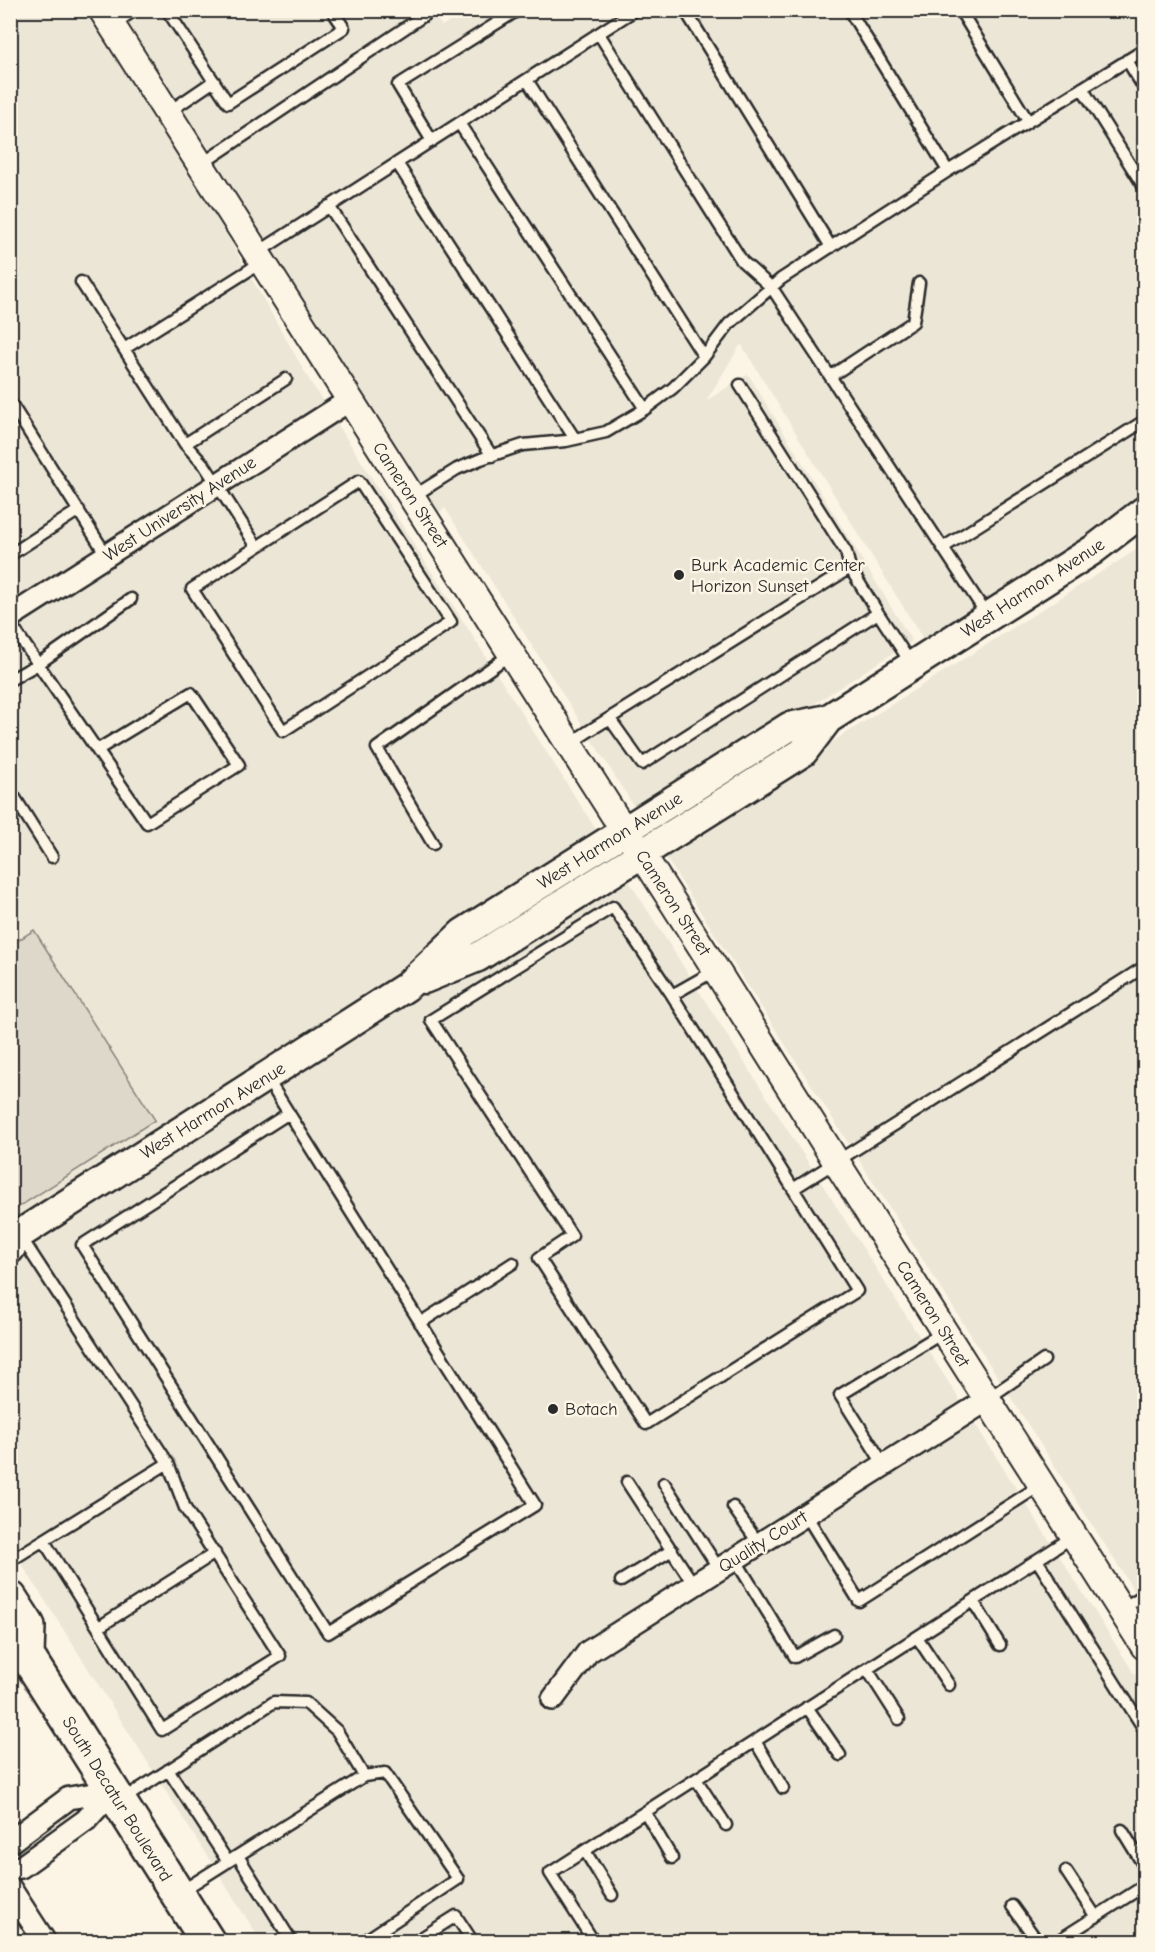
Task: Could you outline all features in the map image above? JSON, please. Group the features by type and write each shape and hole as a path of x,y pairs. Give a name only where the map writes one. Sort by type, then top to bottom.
{"main road":[{"name":"West Harmon Avenue","path":"14,1239 406,987 478,957 803,752 828,719 1093,550 1144,511"},
{"name":"West Harmon Avenue","path":"406,987 463,933 789,727 828,719"},
{"name":"South Decatur Boulevard","path":"10,1598 28,1626 19,1655 116,1796 208,1941"}],"street":[{"name":"Cameron Street","path":"107,18 624,831 642,854 716,970 1144,1646"},
{"name":"West University Avenue","path":"10,617 350,400"},
{"name":"Quality Court","path":"553,1699 588,1652 987,1400"},
{"path":"10,1842 69,1798 116,1796"},
{"path":"10,1868 21,1867 116,1796"},
{"path":"10,1888 45,1941"}],"lane":[{"path":"107,18 135,10"},
{"path":"167,10 228,103 344,28 332,10"},
{"path":"200,165 432,10"},
{"path":"432,141 398,85 518,10"},
{"path":"123,349 259,258 329,206 635,10"},
{"path":"685,10 831,247"},
{"path":"849,10 948,171"},
{"path":"960,10 1028,121"},
{"path":"599,34 742,261 772,288 989,618"},
{"path":"412,497 457,469 523,445 576,439 606,432 645,409 673,388 704,357 729,324 772,288 948,171 1144,50"},
{"path":"1127,60 1144,88"},
{"path":"527,80 704,357"},
{"path":"167,113 214,81"},
{"path":"1082,88 1144,187"},
{"path":"459,123 645,409"},
{"path":"397,163 576,439"},
{"path":"329,206 492,456"},
{"path":"81,282 185,444 205,466 258,547"},
{"path":"831,376 914,322 919,283"},
{"path":"185,444 286,379"},
{"path":"740,385 846,552 850,568 912,666"},
{"path":"10,402 107,556"},
{"path":"944,547 1144,421"},
{"path":"359,481 451,622 283,730 192,589 258,547 359,481"},
{"path":"10,555 79,510"},
{"path":"569,745 850,568"},
{"path":"10,680 38,664 131,599"},
{"path":"610,719 642,764 878,613"},
{"path":"10,623 147,823 238,765 191,693 98,750"},
{"path":"433,844 377,748 512,654"},
{"path":"10,790 52,857"},
{"path":"614,907 672,995 857,1291 646,1424 539,1258 572,1236 431,1020 614,907"},
{"path":"794,1189 1144,967"},
{"path":"672,995 716,970"},
{"path":"266,1077 289,1113 420,1323 535,1505 328,1633 82,1245 289,1113"},
{"path":"14,1239 168,1463 185,1508 280,1656 162,1730 44,1541"},
{"path":"420,1323 513,1263"},
{"path":"884,1465 840,1395 944,1332"},
{"path":"987,1400 1044,1360"},
{"path":"10,1561 168,1463"},
{"path":"627,1482 694,1585"},
{"path":"664,1483 795,1657 834,1635"},
{"path":"806,1515 859,1601 1042,1485"},
{"path":"734,1507 759,1544"},
{"path":"594,1941 550,1873 1074,1536"},
{"path":"621,1581 672,1550"},
{"path":"99,1627 215,1553"},
{"path":"1036,1560 1144,1730"},
{"path":"1121,1610 1144,1595"},
{"path":"973,1601 1000,1645"},
{"path":"917,1637 949,1685"},
{"path":"867,1669 899,1719"},
{"path":"116,1796 168,1770 274,1702 306,1703 337,1731 364,1776"},
{"path":"807,1707 840,1755"},
{"path":"755,1741 783,1788"},
{"path":"168,1770 292,1941"},
{"path":"178,1893 364,1776 386,1773 458,1879 363,1941"},
{"path":"696,1779 726,1825"},
{"path":"645,1812 672,1858"},
{"path":"1122,1830 1144,1866"},
{"path":"585,1851 612,1895"},
{"path":"1066,1871 1096,1917"},
{"path":"1056,1941 1144,1886"},
{"path":"1012,1906 1038,1941"},
{"path":"418,1940 456,1916 473,1941"}],"shaded area":[{"path":"432,10 442,26 467,10 1144,11 1144,524 933,655 741,344 706,401 748,374 912,641 640,816 445,508 427,521 102,11"},
{"path":"11,11 99,11 310,381 1144,1689 1144,1941 261,1941 11,1547 11,1212 155,1120 33,930 11,945"},
{"path":"1144,545 1144,1606 661,850"},
{"path":"34,930 155,1120 11,1212 11,945"}],"place":[{"name":"Burk Academic Center Horizon Sunset","path":"679,575"},
{"name":"Botach","path":"553,1409"}]}
